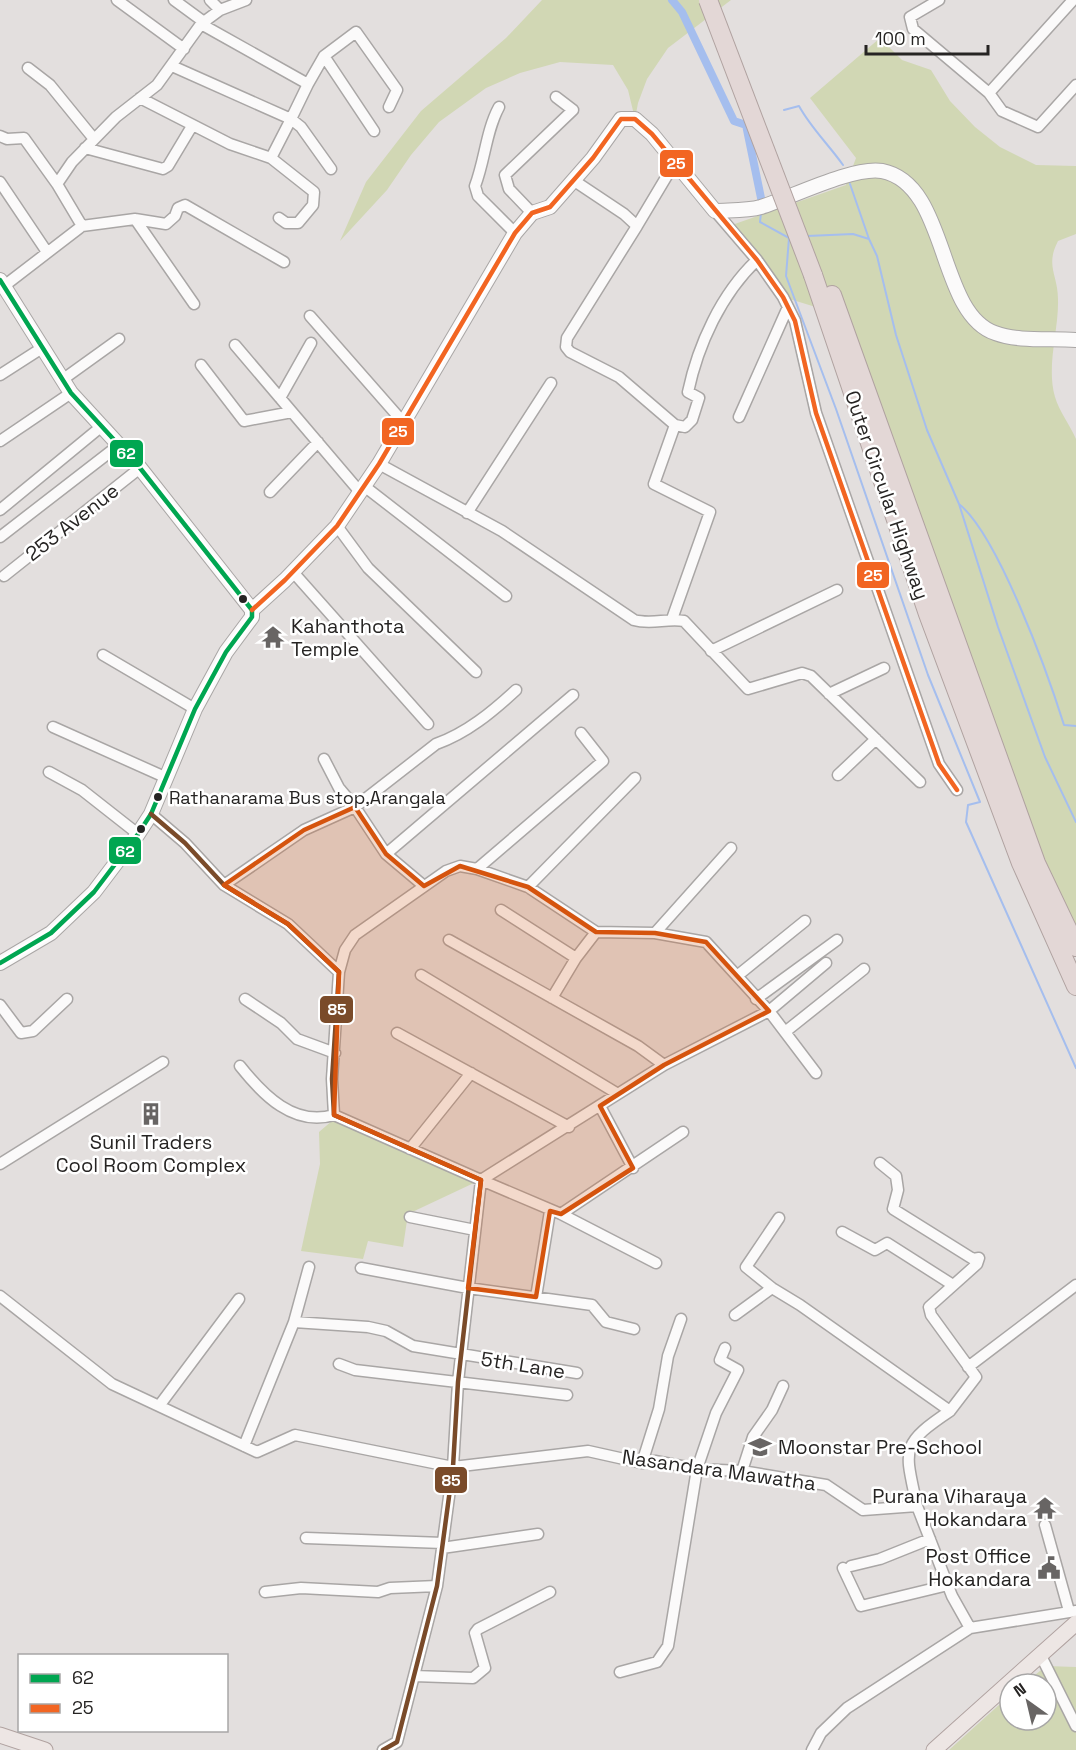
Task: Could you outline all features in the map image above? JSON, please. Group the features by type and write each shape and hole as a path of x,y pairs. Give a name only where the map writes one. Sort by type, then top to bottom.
{"highway":[{"name":"Outer Circular Highway","path":"708,0 818,274 927,614 1021,863 1076,986"},
{"name":"Outer Circular Highway","path":"720,0 818,274 1036,863 1076,948"}],"main road":[{"path":"934,1750 1040,1654 1074,1615"},
{"path":"0,1735 45,1750"}],"street":[{"path":"117,0 184,49"},
{"path":"174,0 203,23 308,84"},
{"path":"210,0 220,10"},
{"path":"57,184 94,139 157,85 203,23 220,10 246,0"},
{"path":"939,0 910,17 913,29 988,93 1002,111 1038,127 1076,85"},
{"path":"988,93 1073,0"},
{"path":"271,158 324,56 354,33 358,33 397,90 389,107"},
{"path":"324,56 374,131"},
{"path":"172,66 291,119 301,127 331,169"},
{"path":"28,68 50,85 94,139"},
{"path":"532,213 509,189 506,176 573,110 556,97"},
{"path":"140,98 192,126 271,158 304,183 315,197 313,205 298,224 286,223 279,218"},
{"path":"499,107 491,122 483,167 475,186 478,196 515,233"},
{"path":"252,610 337,526 379,464 515,233 532,213 550,207 621,119 636,119 652,134 674,164 757,260 795,321 816,413 939,764 957,790"},
{"path":"85,148 163,169 168,166 192,126"},
{"path":"0,136 6,139 24,138 57,184 82,226"},
{"path":"674,164 567,338 566,347 570,352 619,376 675,425 685,428 692,420 699,398 688,392 692,376 718,310 745,271 757,260"},
{"path":"715,211 758,208 849,175 882,171 899,179 914,191 926,207 962,303 992,333 1011,337 1076,340"},
{"path":"573,180 624,214 637,226"},
{"path":"0,182 48,252"},
{"path":"0,963 51,933 94,892 138,834 151,814 195,710 226,652 252,617 252,610 140,468 71,393 2,283 82,226 135,219 170,223 178,208 185,205 284,262"},
{"path":"135,219 194,304"},
{"path":"739,417 788,307"},
{"path":"310,316 403,422"},
{"path":"62,380 119,339"},
{"path":"280,398 310,343"},
{"path":"235,345 318,442 362,489 506,596"},
{"path":"0,375 42,348"},
{"path":"201,365 244,422 292,412"},
{"path":"467,513 551,383"},
{"path":"0,441 71,393"},
{"path":"672,619 710,512 654,484 675,425"},
{"path":"0,510 102,426"},
{"path":"270,492 318,442"},
{"path":"0,537 118,445"},
{"path":"379,464 502,531 634,620 644,623 672,619 684,621 748,689 802,673 811,676 920,782"},
{"name":"253 Avenue","path":"4,576 140,468"},
{"path":"337,526 368,568 476,672"},
{"path":"293,572 428,724"},
{"path":"711,651 837,590"},
{"path":"103,655 195,710"},
{"path":"829,694 884,668"},
{"path":"224,885 304,830 355,807 436,744 450,739 492,712 516,690"},
{"path":"386,854 573,695"},
{"path":"53,727 167,778"},
{"path":"477,868 603,760 581,733"},
{"path":"838,776 876,739"},
{"path":"324,759 339,788 355,807 386,854 424,886"},
{"path":"50,772 82,790 138,834"},
{"path":"528,887 635,778"},
{"path":"151,814 185,843 224,885 288,924 339,972"},
{"path":"655,933 731,848"},
{"path":"334,1115 332,1079 339,972 345,950 355,935 446,871 460,866 477,868 528,887 596,932 655,933 706,942 769,1011 816,1073"},
{"path":"501,910 576,958"},
{"path":"737,976 805,921"},
{"path":"552,998 576,958 596,932"},
{"path":"449,940 638,1046 664,1065"},
{"path":"756,999 837,940"},
{"path":"481,1180 569,1127 664,1065 769,1011 826,963"},
{"path":"785,1032 864,969"},
{"path":"421,975 618,1094"},
{"path":"0,1005 21,1033 33,1031 68,999"},
{"path":"245,999 281,1023 297,1039 335,1053"},
{"path":"398,1033 569,1127"},
{"path":"0,1164 163,1062"},
{"path":"240,1066 257,1087 278,1105 305,1117 323,1119 334,1115 555,1213 656,1263"},
{"path":"410,1149 471,1073"},
{"path":"600,1106 633,1167"},
{"path":"536,1297 555,1213 633,1167 683,1132"},
{"path":"880,1163 897,1176 898,1190 893,1209 973,1259 979,1258 977,1264 929,1308 931,1315 976,1377 950,1411 914,1437 908,1456 917,1506 948,1585 970,1628"},
{"path":"383,1750 397,1742 437,1586 453,1467 458,1382 481,1180"},
{"path":"410,1217 475,1230"},
{"path":"779,1218 746,1267 772,1288 800,1305 950,1411"},
{"path":"842,1232 874,1250 887,1243 953,1285"},
{"path":"0,1296 112,1384 244,1446 294,1322 309,1267"},
{"path":"361,1268 468,1288 592,1305 606,1322 634,1329"},
{"path":"968,1367 1076,1285"},
{"path":"735,1315 772,1288"},
{"path":"159,1406 239,1299"},
{"path":"642,1463 658,1409 668,1356 681,1319"},
{"name":"5th Lane","path":"294,1322 386,1331 413,1346 462,1356 522,1362 577,1373"},
{"path":"620,1672 657,1662 668,1646 698,1469 716,1413 738,1370 720,1360 725,1348"},
{"path":"339,1364 355,1370 567,1395"},
{"path":"742,1471 753,1437 772,1410 783,1386"},
{"name":"Nasandara Mawatha","path":"244,1446 257,1452 295,1435 453,1467 588,1451 642,1463 655,1461 698,1469 742,1471 826,1485 863,1510 917,1506"},
{"path":"812,1750 821,1733 847,1708 970,1628 1074,1615 1045,1525"},
{"path":"306,1538 443,1546 537,1534"},
{"path":"930,1539 880,1559 847,1567 861,1606 948,1585"},
{"path":"265,1592 301,1588 378,1592 390,1588 437,1586"},
{"path":"414,1676 473,1678 485,1668 475,1633 478,1629 550,1592"},
{"path":"1040,1654 1076,1726"}],"highlighted area":[{"path":"355,807 386,854 424,886 460,866 528,887 596,932 655,933 706,942 769,1011 664,1065 600,1106 633,1168 561,1214 550,1211 536,1297 468,1288 481,1180 334,1115 339,972 288,924 224,885 304,830"}],"green space":[{"path":"542,0 731,0 668,48 647,79 635,119 628,90 613,65 560,62 520,73 486,88 439,122 411,155 387,190 340,241 366,182 421,111 506,38"},
{"path":"880,38 902,60 931,70 950,101 975,127 1000,147 1036,165 1076,166 1076,234 1058,241 1052,264 1058,311 1052,373 1055,397 1076,439 1076,931 1032,830 845,316 783,297 729,226 846,185 856,158 810,98"},
{"path":"333,1120 476,1182 408,1214 403,1247 368,1241 363,1259 301,1251 320,1164 319,1132"},
{"path":"1046,1666 1076,1667 1076,1750 949,1750 998,1706 998,1732 1058,1732 1058,1672 1039,1672"}],"waterway":[{"path":"672,0 682,12 734,121 746,125 761,198"},
{"path":"784,110 799,106 843,165"},
{"path":"850,184 869,239"},
{"path":"761,213 760,222 789,238 786,276 836,409 928,675 980,802 968,805 966,822 1076,1068"},
{"path":"807,236 853,234 869,239 877,256 896,335 927,430 959,504 998,627 1045,757 1076,822"},
{"path":"959,504 974,520 990,544 1005,574 1034,641 1064,725 1076,726"}],"transit line":[{"name":"25","path":"252,610 285,580 337,526 379,464 515,233 532,213 550,207 593,158 621,119 635,119 652,134 757,260 783,297 795,321 816,413 939,764 957,790"},
{"name":"62","path":"0,280 71,393 140,468 252,610 252,617 226,652 195,709 151,814 138,834 94,892 51,933 0,963"},
{"name":"85","path":"151,814 185,843 224,885 288,924 339,972 332,1079 334,1115 481,1180 458,1382 453,1467 437,1586 397,1742 383,1750"}],"place":[{"name":"Kahanthota Temple","path":"273,637"},
{"name":"Rathanarama Bus stop,Arangala","path":"158,797"},
{"name":"Sunil Traders Cool Room Complex","path":"151,1114"},
{"name":"Moonstar Pre-School","path":"760,1447"},
{"name":"Purana Viharaya Hokandara","path":"1045,1508"},
{"name":"Post Office Hokandara","path":"1049,1568"}]}
